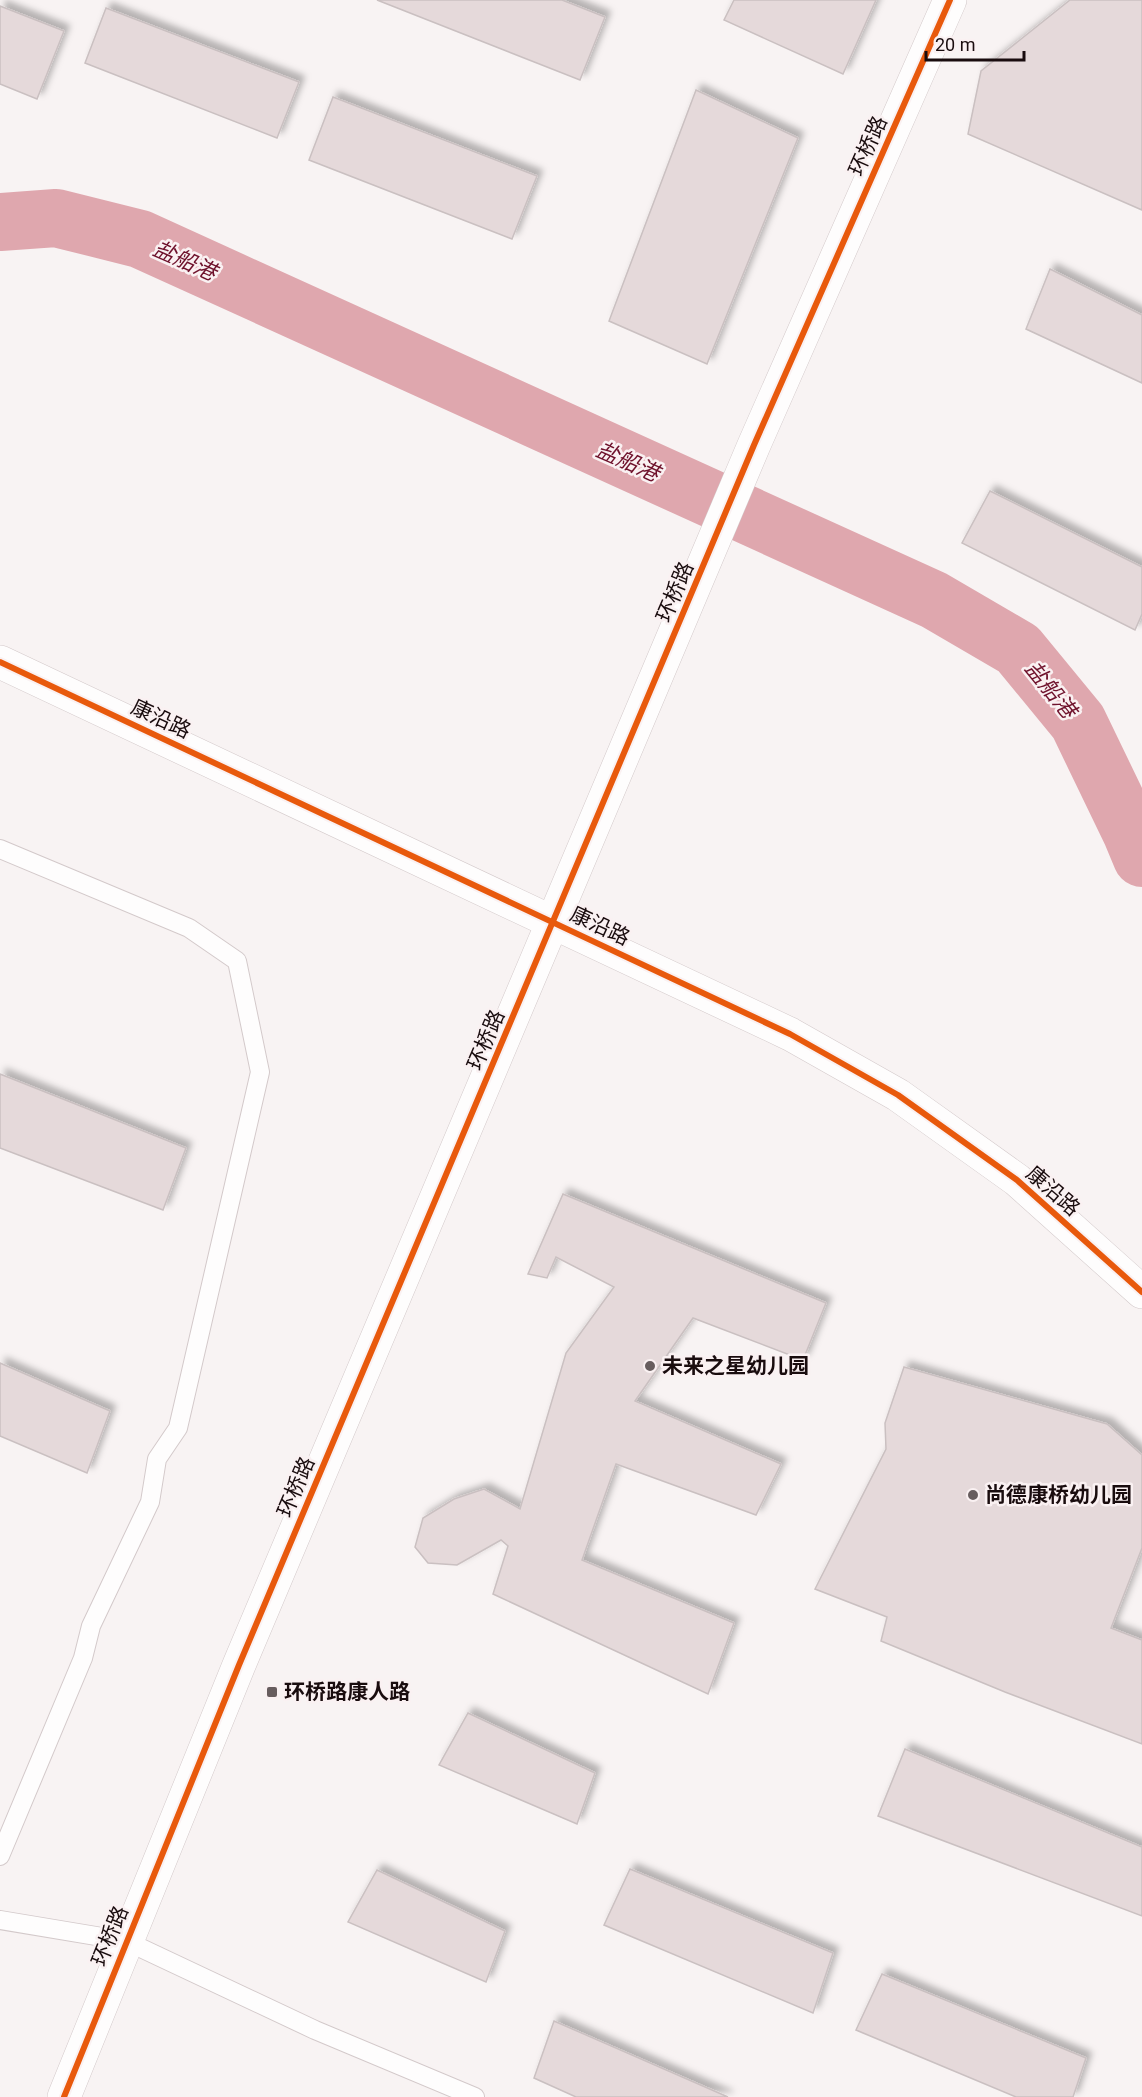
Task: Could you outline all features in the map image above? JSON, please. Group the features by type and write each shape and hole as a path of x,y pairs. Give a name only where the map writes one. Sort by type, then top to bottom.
{"street":[{"name":"环桥路","path":"64,2097 239,1665 754,446 950,0"},
{"name":"康沿路","path":"0,662 790,1034 898,1095 1017,1180 1142,1292"}],"lane":[{"path":"0,849 189,928 237,961 260,1072 178,1428 157,1459 150,1502 92,1626 83,1658 0,1856"},
{"path":"0,1920 126,1941 315,2030 475,2097"}],"building":[{"path":"377,0 562,0 605,17 580,80"},
{"path":"734,0 876,0 843,74 724,20"},
{"path":"1070,0 1142,0 1142,210 968,134 981,71"},
{"path":"0,6 64,31 37,99 0,84"},
{"path":"106,8 299,82 277,138 85,63"},
{"path":"696,90 798,138 707,364 609,321"},
{"path":"333,97 537,176 512,239 309,160"},
{"path":"1050,269 1142,315 1142,383 1026,329"},
{"path":"990,491 1142,567 1142,614 1135,630 962,543"},
{"path":"0,1074 186,1148 163,1210 0,1148"},
{"path":"563,1194 826,1303 803,1360 693,1318 635,1401 781,1464 756,1515 616,1464 582,1560 734,1623 708,1694 493,1594 508,1546 501,1540 457,1565 428,1563 415,1547 423,1518 454,1499 484,1489 520,1509 566,1353 614,1287 556,1257 547,1278 528,1274"},
{"path":"0,1363 110,1411 87,1473 0,1436"},
{"path":"904,1367 1107,1424 1142,1455 1142,1548 1111,1628 1142,1640 1142,1744 1005,1692 881,1641 887,1617 815,1589 886,1449 885,1423"},
{"path":"468,1713 595,1773 577,1824 439,1765"},
{"path":"905,1749 1142,1847 1142,1916 878,1816"},
{"path":"630,1869 833,1953 813,2013 604,1925"},
{"path":"377,1870 505,1931 486,1982 348,1922"},
{"path":"882,1974 1086,2058 1073,2097 1016,2097 856,2030"},
{"path":"554,2021 728,2097 576,2097 534,2078"}],"waterway":[{"name":"盐船港","path":"0,222 56,218 140,239 934,600 1018,649 1078,722 1142,858"}],"cycle path":[{"path":"64,2097 239,1665 754,445 950,0"},
{"path":"0,662 790,1034 898,1095 1017,1180 1142,1292"}],"place":[{"name":"未来之星幼儿园","path":"650,1366"},
{"name":"尚德康桥幼儿园","path":"973,1495"},
{"name":"环桥路康人路","path":"272,1692"}]}
